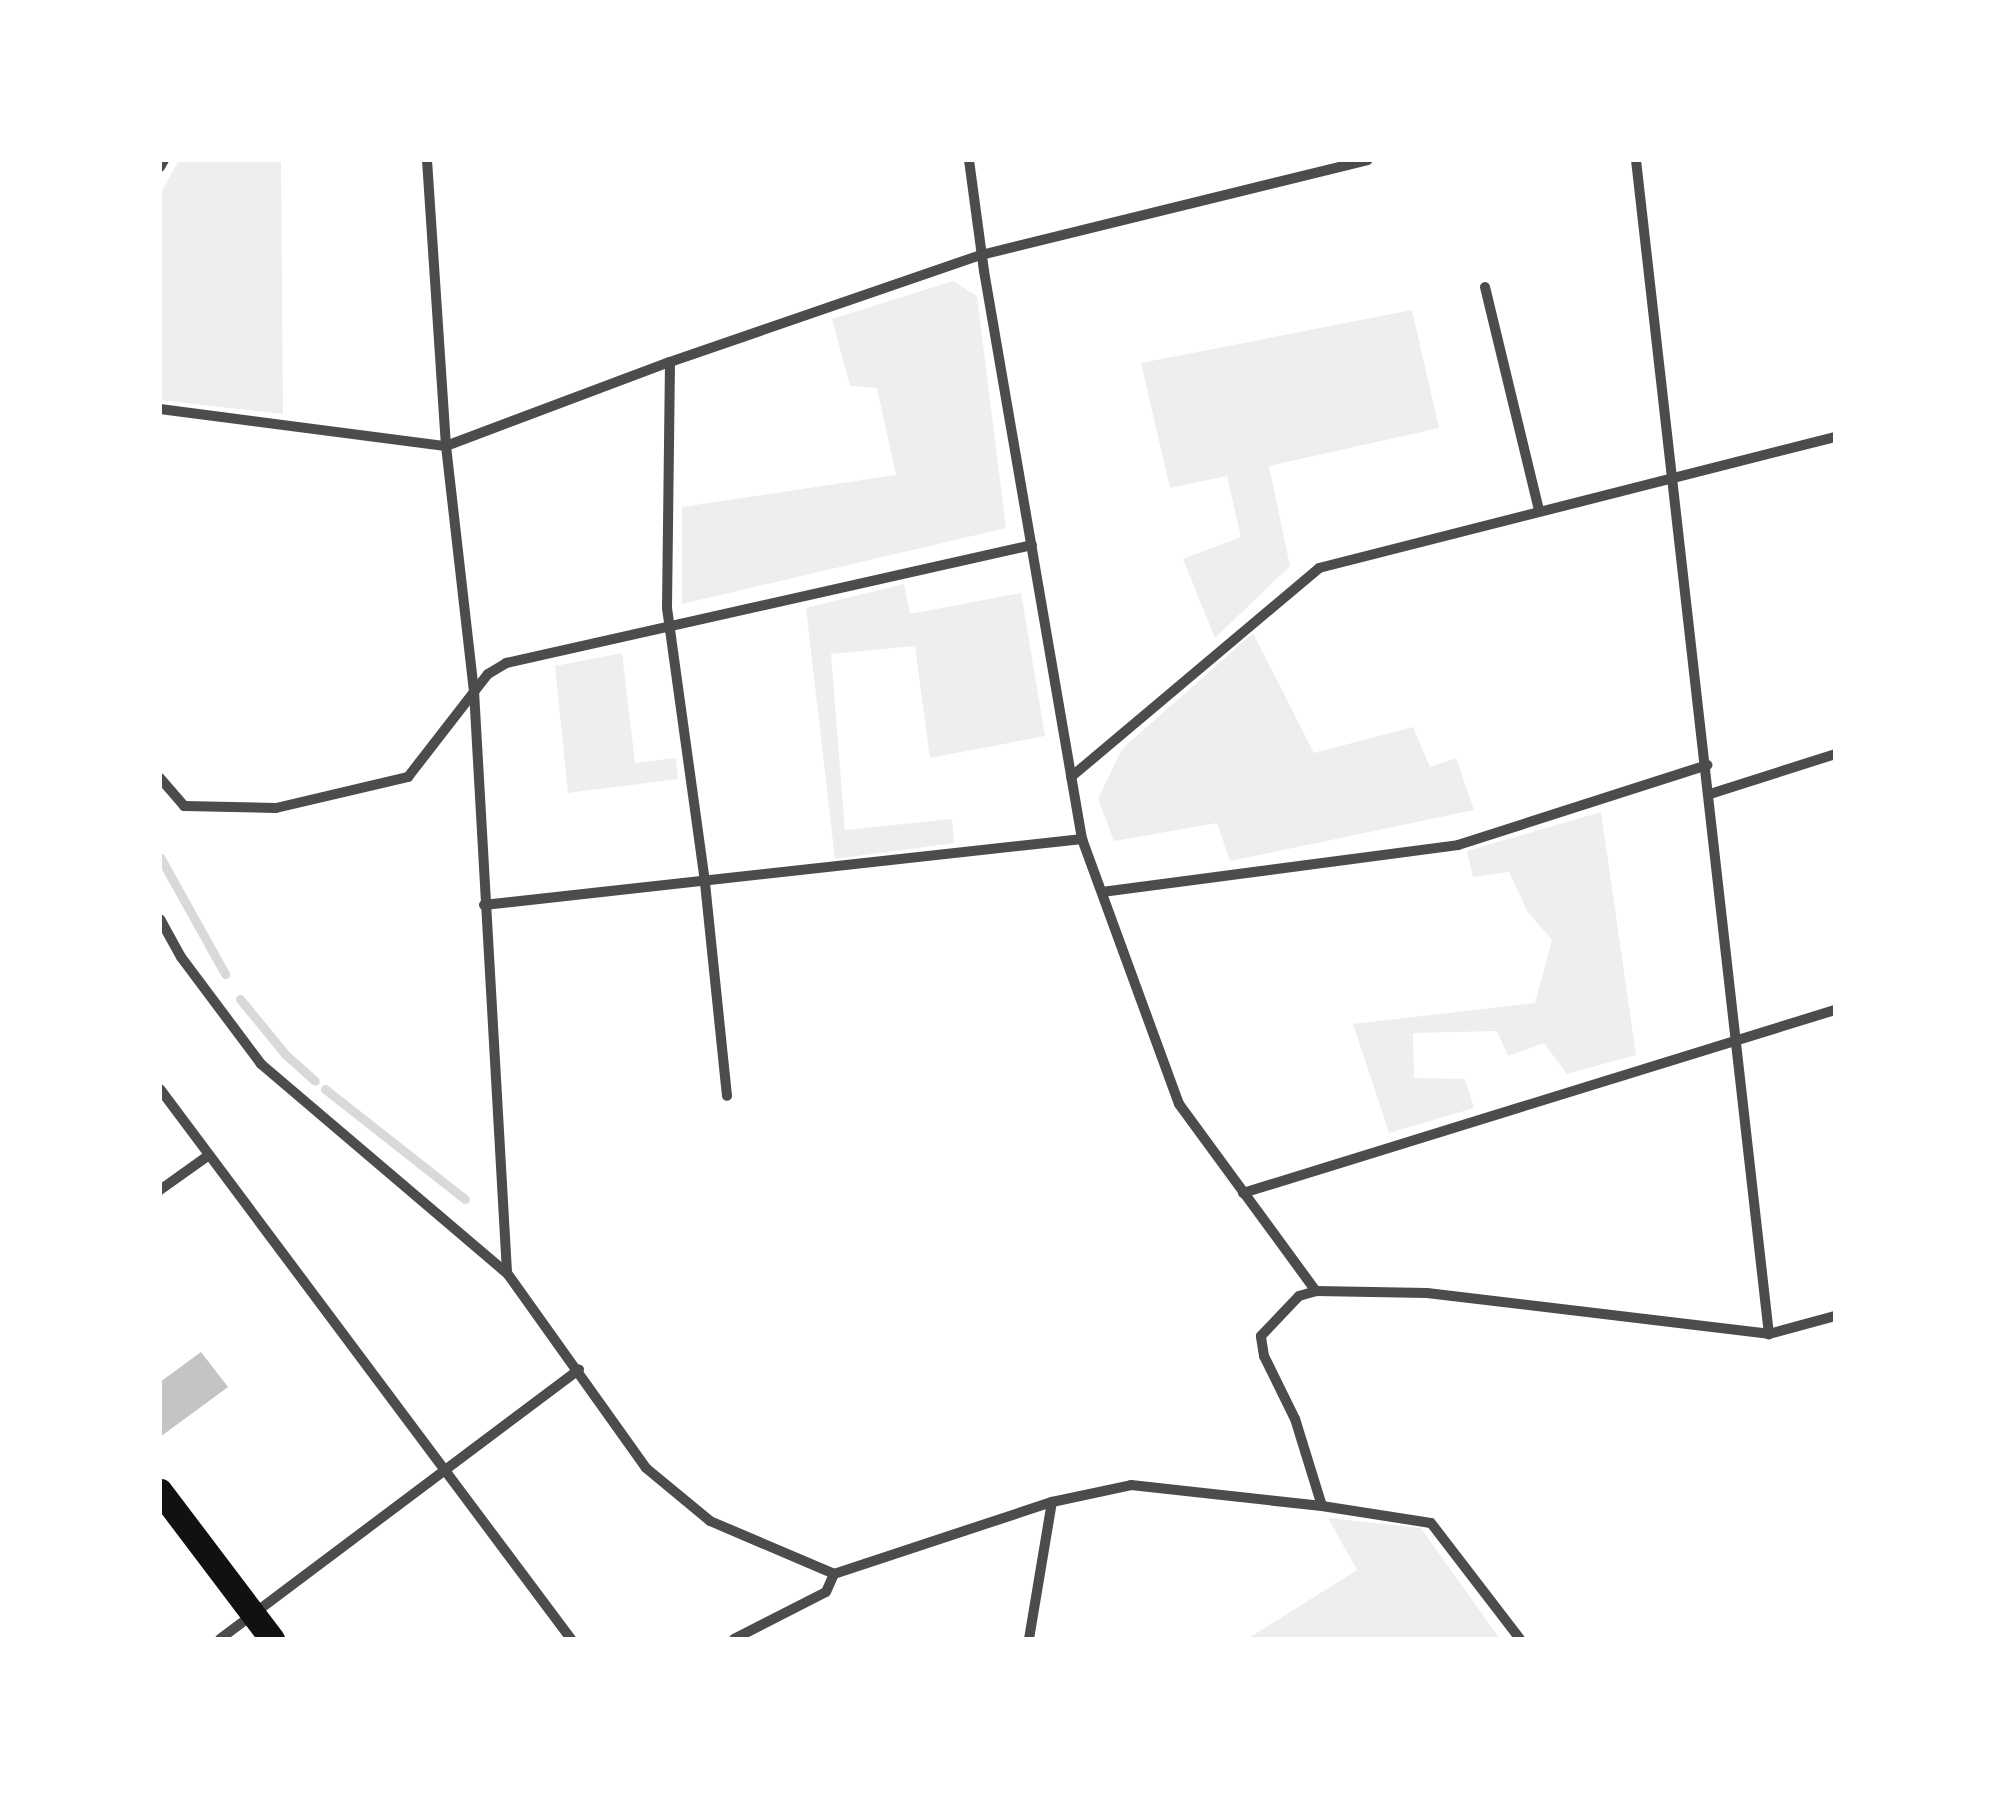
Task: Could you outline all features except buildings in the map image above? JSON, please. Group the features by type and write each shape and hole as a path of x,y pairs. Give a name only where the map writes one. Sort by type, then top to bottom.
{"main road":[{"path":"160,1491 272,1639"}],"street":[{"path":"160,166 164,160"},
{"path":"427,160 446,446 474,691 507,1273"},
{"path":"969,160 981,255 1082,839 1179,1104 1316,1291"},
{"path":"160,409 446,446 670,362 981,255 1368,160"},
{"path":"1636,160 1708,765 1769,1334"},
{"path":"1486,287 1539,510"},
{"path":"670,362 669,626 705,883 726,1096"},
{"path":"1071,777 1319,568 1835,437"},
{"path":"160,778 184,806 276,808 408,777 488,674 506,662 1032,545"},
{"path":"1710,794 1835,754"},
{"path":"1102,892 1458,845 1708,765"},
{"path":"484,905 1082,839"},
{"path":"160,918 181,957 261,1064 507,1273 646,1468 710,1521 834,1574 1052,1502 1131,1485 1322,1506 1431,1523 1520,1639"},
{"path":"1243,1193 1835,1010"},
{"path":"160,1089 572,1639"},
{"path":"160,1190 209,1154"},
{"path":"1322,1506 1295,1420 1264,1356 1261,1336 1299,1296 1316,1291 1427,1292 1769,1334 1835,1316"},
{"path":"220,1639 579,1369"},
{"path":"1028,1639 1052,1502"},
{"path":"734,1639 826,1592 834,1574"}],"shaded area":[{"path":"179,160 281,160 283,414 160,400 160,194"},
{"path":"953,281 977,296 1006,528 682,604 682,507 896,475 877,388 850,386 832,319"},
{"path":"1412,310 1439,428 1269,466 1290,566 1215,638 1183,559 1241,537 1227,476 1170,488 1141,363"},
{"path":"904,584 910,614 1021,593 1045,736 930,758 915,646 831,654 845,830 952,819 954,843 835,859 806,608"},
{"path":"1253,633 1314,753 1413,727 1430,767 1456,758 1474,810 1230,861 1217,823 1114,841 1098,799 1122,749"},
{"path":"622,653 635,763 676,758 678,779 568,793 555,666"},
{"path":"1601,812 1636,1055 1567,1074 1544,1043 1508,1056 1497,1031 1413,1033 1414,1078 1465,1079 1474,1108 1389,1133 1353,1024 1535,1003 1552,940 1527,911 1509,872 1473,877 1467,851"},
{"path":"1328,1518 1421,1528 1500,1639 1247,1639 1357,1570"}],"waterway":[{"path":"160,857 225,974"},
{"path":"240,999 285,1054 315,1081"},
{"path":"325,1089 465,1199"}]}
